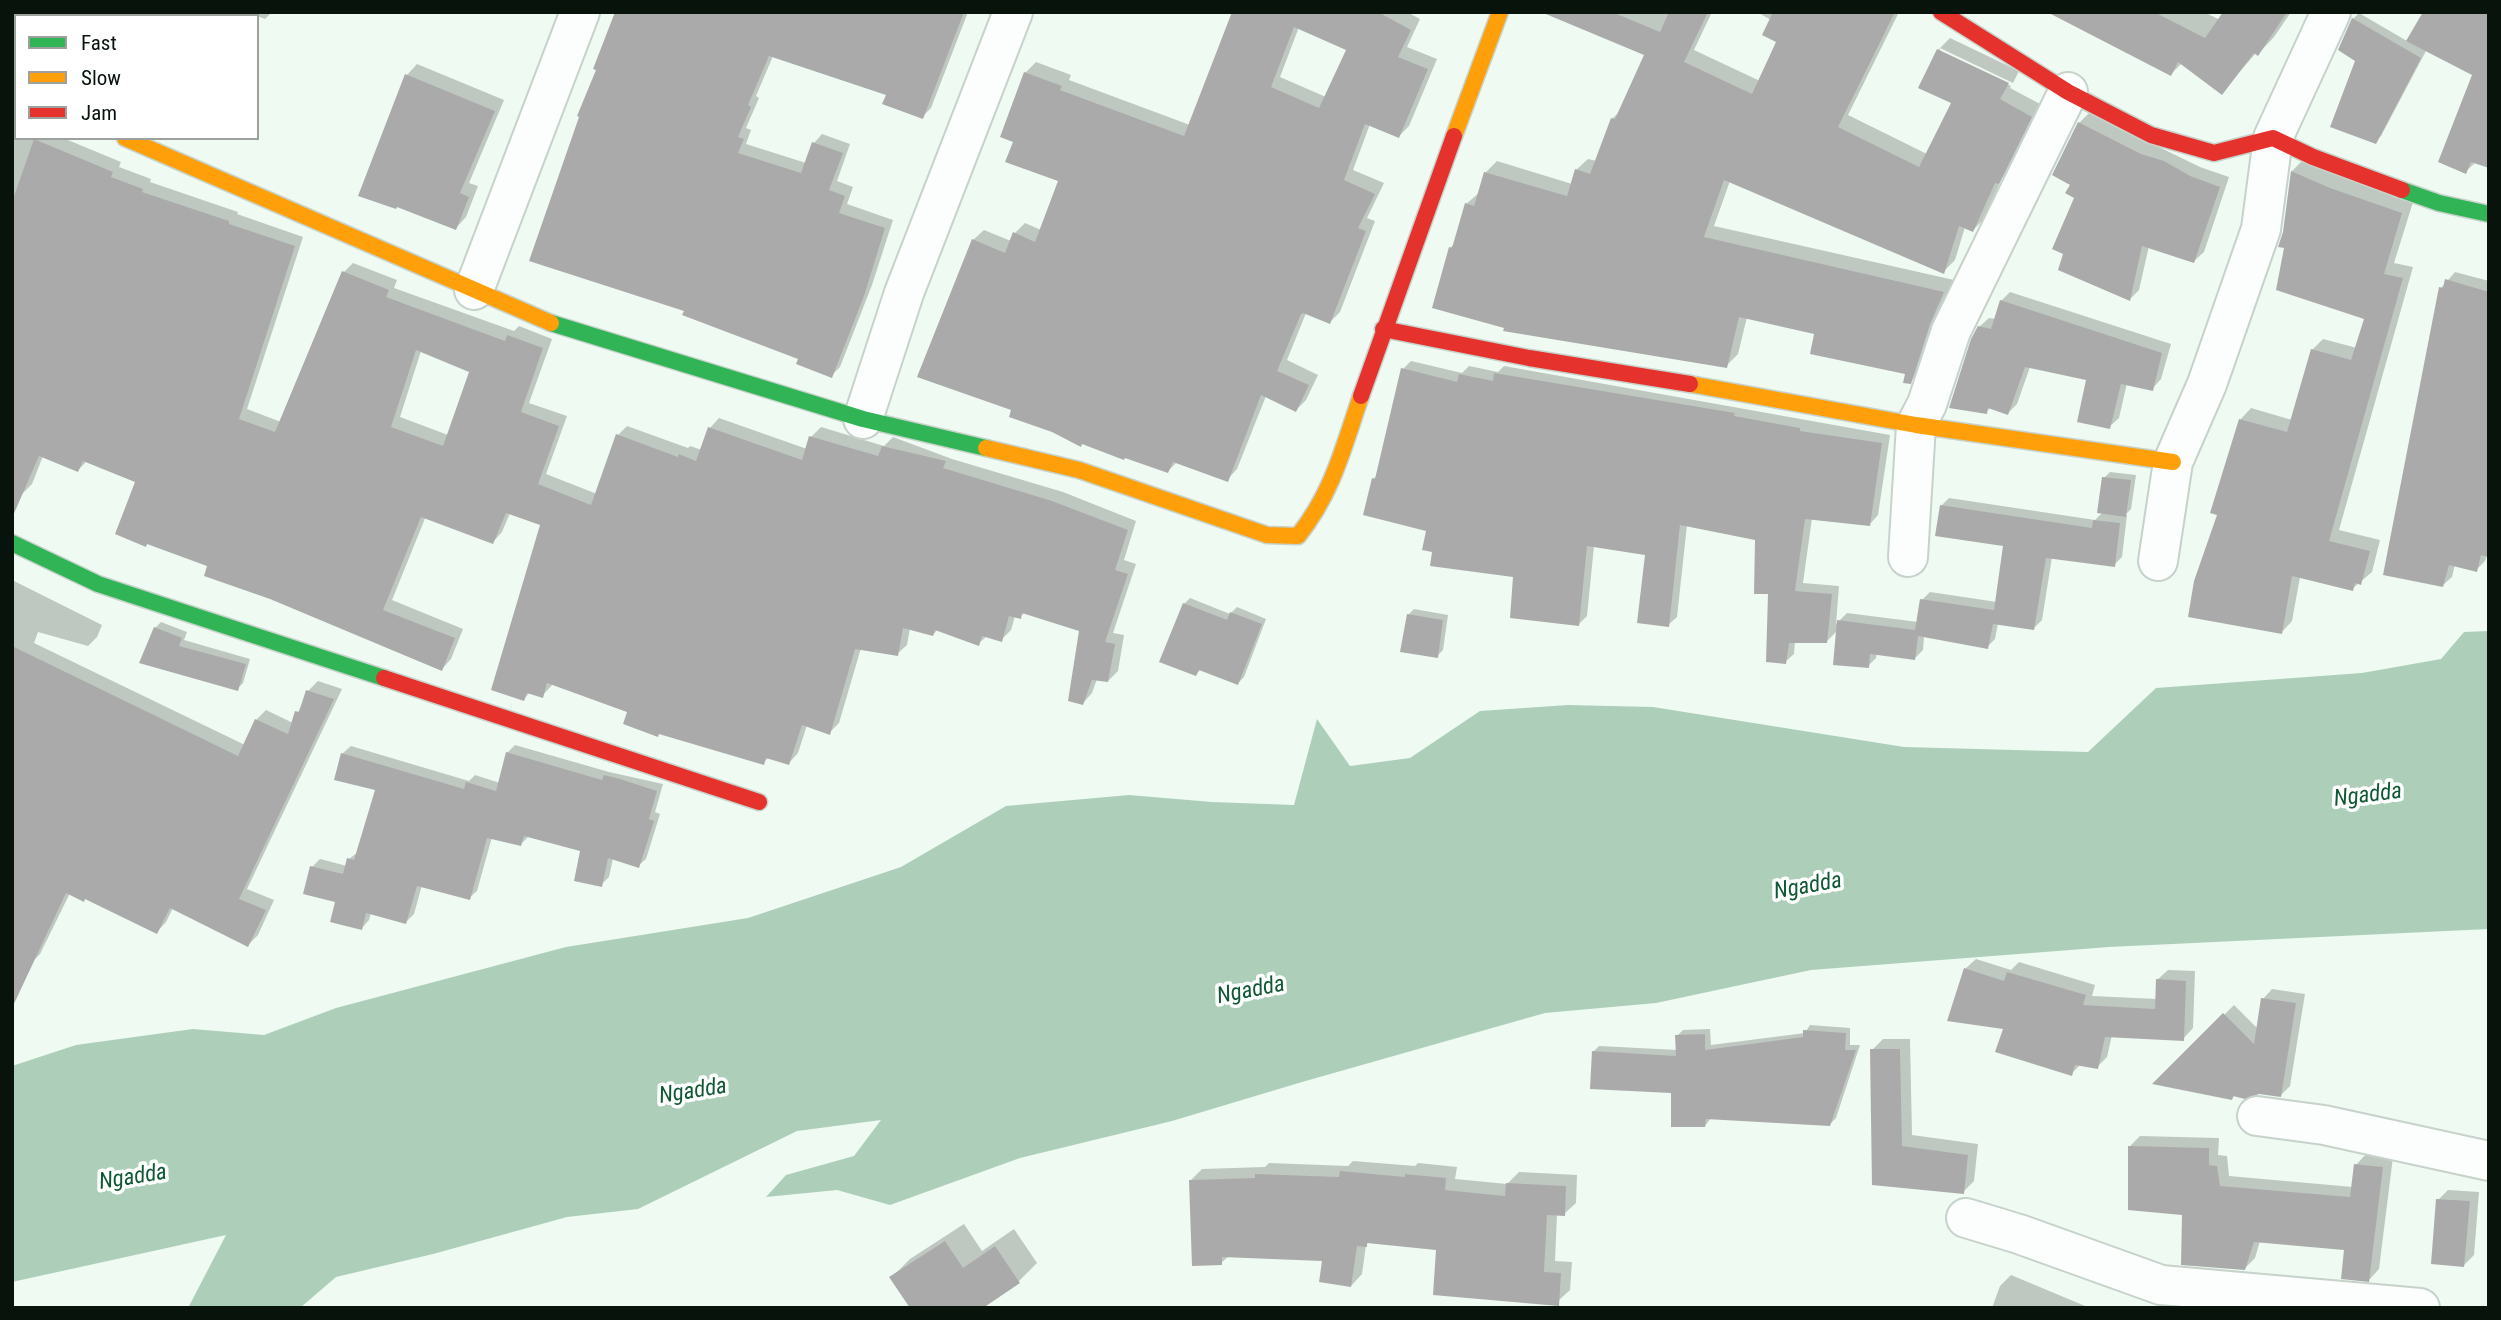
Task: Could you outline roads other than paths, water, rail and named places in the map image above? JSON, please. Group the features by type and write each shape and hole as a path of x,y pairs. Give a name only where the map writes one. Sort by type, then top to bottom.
{"street":[{"path":"474,290 580,12"},
{"path":"863,419 904,293 1013,12"},
{"path":"130,140 551,323 863,419 1079,470 1267,535 1298,536 1317,512 1333,478 1382,329 1500,12"},
{"path":"1941,12 2068,92 2151,135 2214,153 2273,138 2313,157 2439,203 2489,214"},
{"path":"2158,561 2173,462 2207,384 2261,229 2273,138 2331,12"},
{"path":"1908,557 1916,425 1927,404 1951,331 2068,92"},
{"path":"1382,329 1530,358 1770,397 1916,425 2173,462"},
{"path":"12,543 97,584 759,802"},
{"path":"2257,1116 2324,1125 2489,1161"},
{"path":"1966,1218 2161,1285 2420,1308"}],"water":[{"name":"Ngadda","path":"2489,631 2489,929 2109,947 1811,970 1656,1003 1545,1013 1172,1121 1020,1158 890,1205 837,1190 766,1197 786,1175 854,1156 881,1120 797,1131 638,1209 567,1217 433,1254 336,1277 300,1308 188,1308 226,1235 12,1282 12,1066 76,1045 193,1029 264,1035 336,1008 566,947 748,918 901,867 1006,806 1129,795 1294,805 1317,719 1350,766 1410,758 1480,711 1568,705 1653,707 1904,747 2088,752 2156,688 2362,673 2441,659 2464,632"}]}
